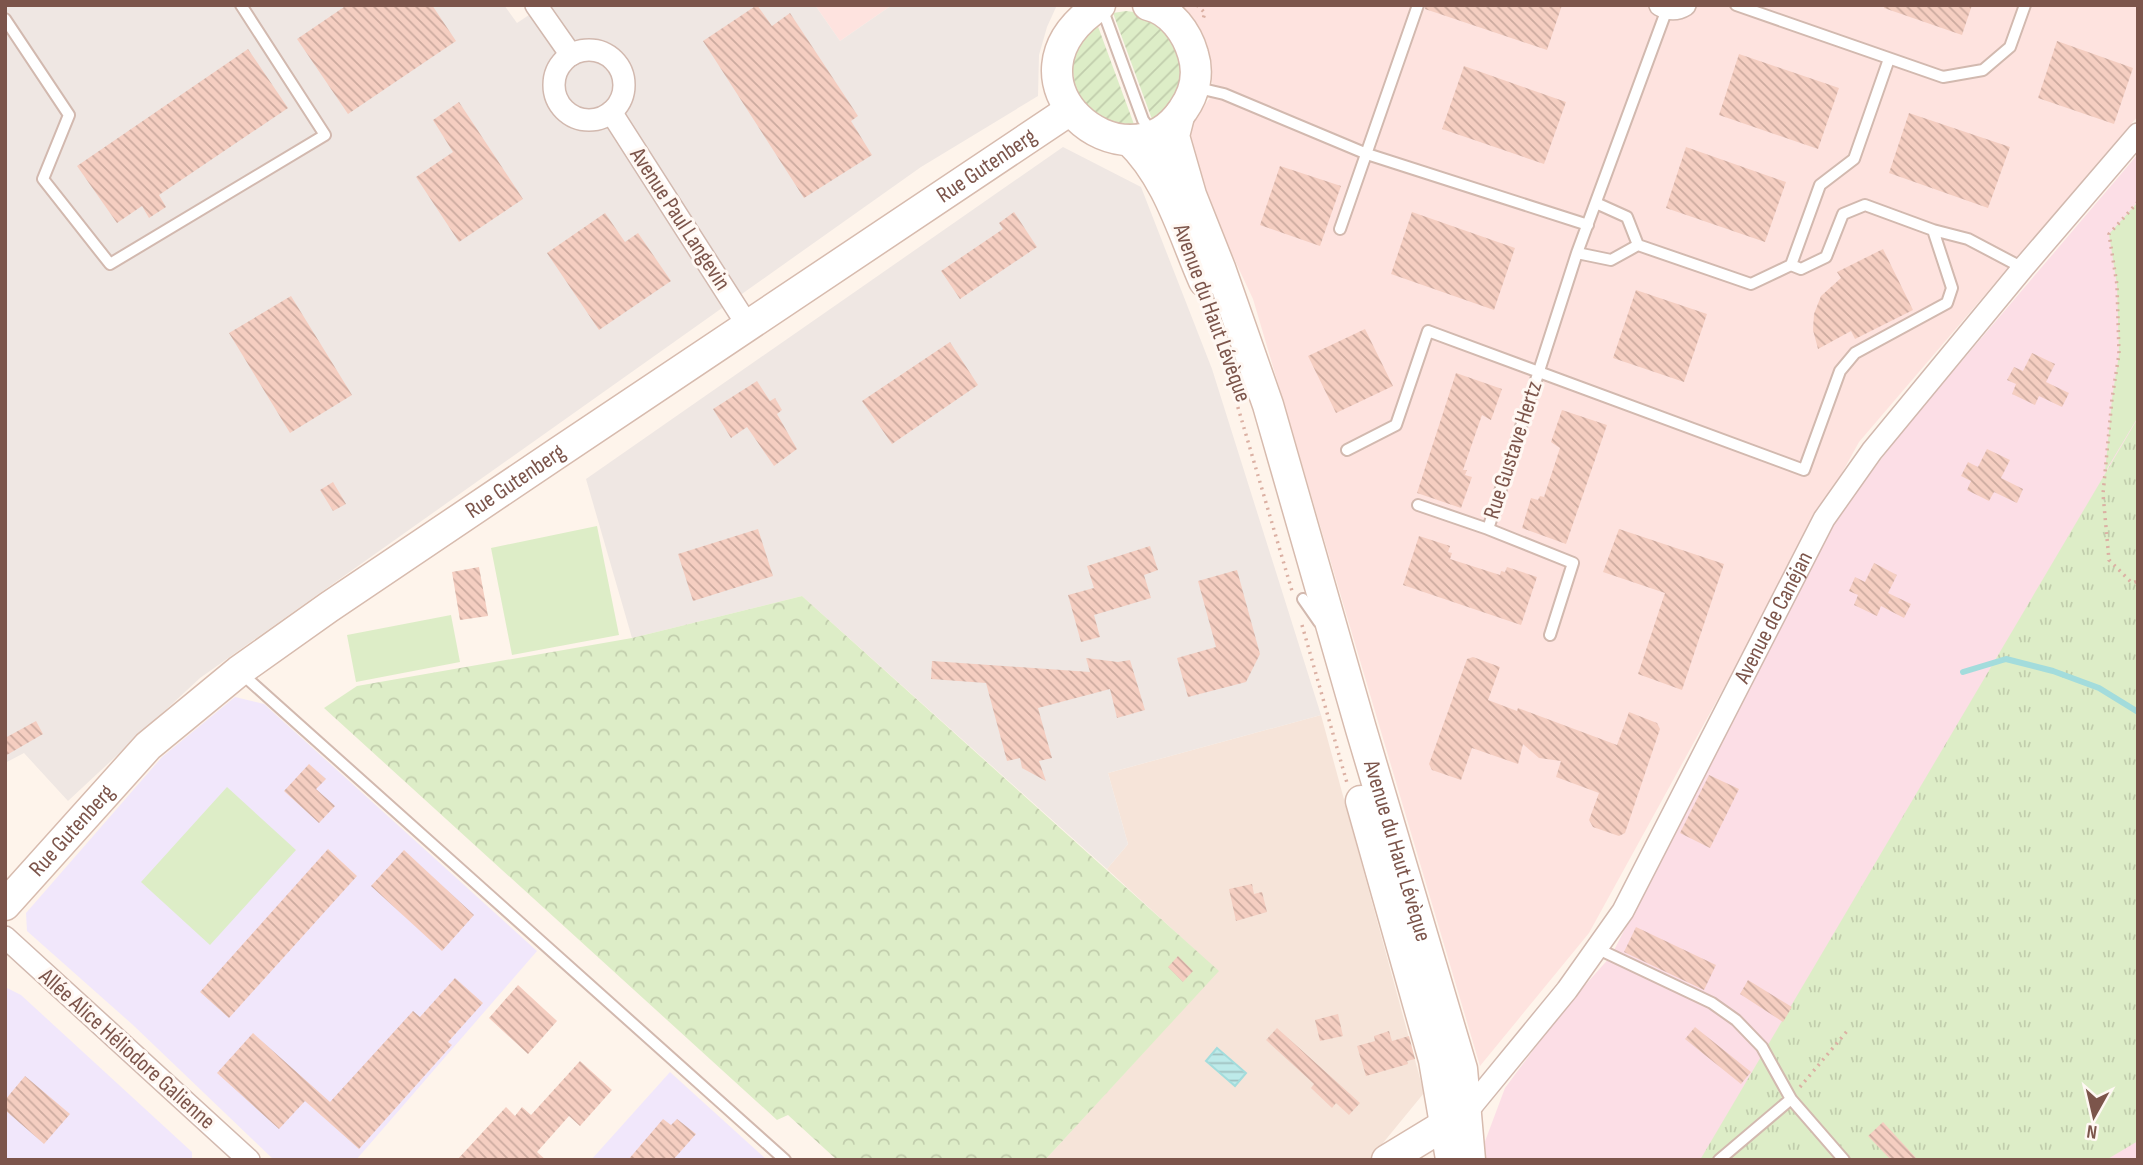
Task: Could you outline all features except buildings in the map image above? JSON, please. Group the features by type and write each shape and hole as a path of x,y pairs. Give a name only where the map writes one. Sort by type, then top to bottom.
{"main road":[{"path":"1100,5 1082,17 1069,19 1057,72 1060,92 1070,110 1086,127 1106,137 1143,137 1179,117 1194,87 1196,63 1189,41 1192,11 1148,5"},
{"name":"Rue Gutenberg","path":"5,905 148,746 239,671 341,599 1070,110"},
{"name":"Avenue du Haut Lévèque","path":"1179,117 1174,136 1191,195 1245,335 1462,1069 1451,1160"},
{"name":"Avenue du Haut Lévèque","path":"1143,137 1223,332 1250,415 1434,1060 1471,1160"},
{"name":"Avenue de Canéjan","path":"1387,1160 1456,1118"},
{"name":"Avenue de Canéjan","path":"1419,1160 1456,1118"}],"street":[{"path":"536,5 571,55"},
{"path":"581,50 603,53 613,59 620,68 624,79 619,103 601,118 578,118 560,105 555,94 556,72 562,62 571,55 581,50"},
{"name":"Avenue Paul Langevin","path":"611,112 748,326"},
{"name":"Avenue de Canéjan","path":"1456,1118 1567,990 1623,911 1641,871 1824,519 1872,451 2138,134"},
{"name":"Allée Alice Héliodore Galienne","path":"5,937 249,1160"}],"lane":[{"path":"5,19 69,115 43,178 110,264 325,135 242,5"},
{"name":"Avenue du Haut Lévèque","path":"1100,5 1143,137 1198,239 1240,348 1286,502 1308,544"},
{"path":"1340,229 1418,5"},
{"path":"1736,5 1943,77 1983,70 2010,47 2025,5"},
{"name":"Rue Gustave Hertz","path":"1488,529 1577,253 1671,6"},
{"path":"1791,265 1820,185 1854,159 1889,59"},
{"path":"1194,87 1224,94 1367,154 1588,225"},
{"path":"1596,203 1627,217 1638,244 1751,284 1791,265 1801,268 1826,257 1843,214 1865,205 1933,230 1968,239 2023,268"},
{"path":"1347,450 1396,425 1428,331 1804,470 1840,371 1854,353 1947,303 1952,288 1933,230"},
{"path":"1577,253 1611,260 1638,244"},
{"path":"1418,505 1488,529 1573,564 1550,635"},
{"path":"239,671 785,1160"},
{"path":"1596,948 1712,1003 1737,1020 1762,1047 1791,1099 1844,1160"},
{"path":"1719,1160 1791,1099"}],"path":[{"path":"2138,202 2109,234 2117,285 2119,354 2103,494 2109,560 2132,583 2138,581"},
{"path":"1791,1099 1848,1030"}],"shaded area":[{"path":"5,5 504,5 517,23 544,5 815,5 840,41 892,5 1057,5 1039,55 1038,96 921,167 200,678 68,801 24,753 5,763"},
{"path":"815,5 892,5 840,41"},
{"path":"1176,5 2138,5 2138,116 1859,442 1589,933 1480,1066 1253,299 1179,141 1215,91 1201,50"},
{"path":"1063,147 1141,187 1212,369 1321,715 1108,773 1128,844 1107,869 802,596 632,638 586,479"},
{"path":"2138,154 2138,1160 1483,1160 1481,1157 1484,1144 1505,1088 1563,1010 1611,956 1835,520 1904,429"},
{"path":"235,697 264,704 537,951 356,1160 274,1160 133,1025 27,931 26,913 162,757"},
{"path":"1321,715 1424,1093 1369,1160 1045,1160 1218,971 1107,869 1128,844 1108,773"},
{"path":"5,987 21,995 192,1152 192,1160 5,1160"},
{"path":"670,1072 767,1160 591,1160"}],"green space":[{"path":"1113,13 1142,13 1163,24 1184,61 1177,100 1153,122"},
{"path":"1096,21 1135,127 1103,122 1076,95 1071,55"},
{"path":"2138,202 2138,417 2105,472 2119,354 2117,285 2109,234"},
{"path":"2138,418 2138,1141 2106,1160 1700,1160"},
{"path":"597,526 619,635 512,655 491,548"},
{"path":"802,596 1219,971 1045,1160 837,1160 788,1115 777,1120 324,708 357,686 632,638"},
{"path":"451,615 460,662 356,682 347,635"},
{"path":"227,787 296,850 210,945 141,882"}],"water":[{"path":"1217,1048 1246,1073 1235,1086 1206,1061"}],"waterway":[{"path":"1963,672 2006,659 2053,671 2099,688 2138,712"}]}
